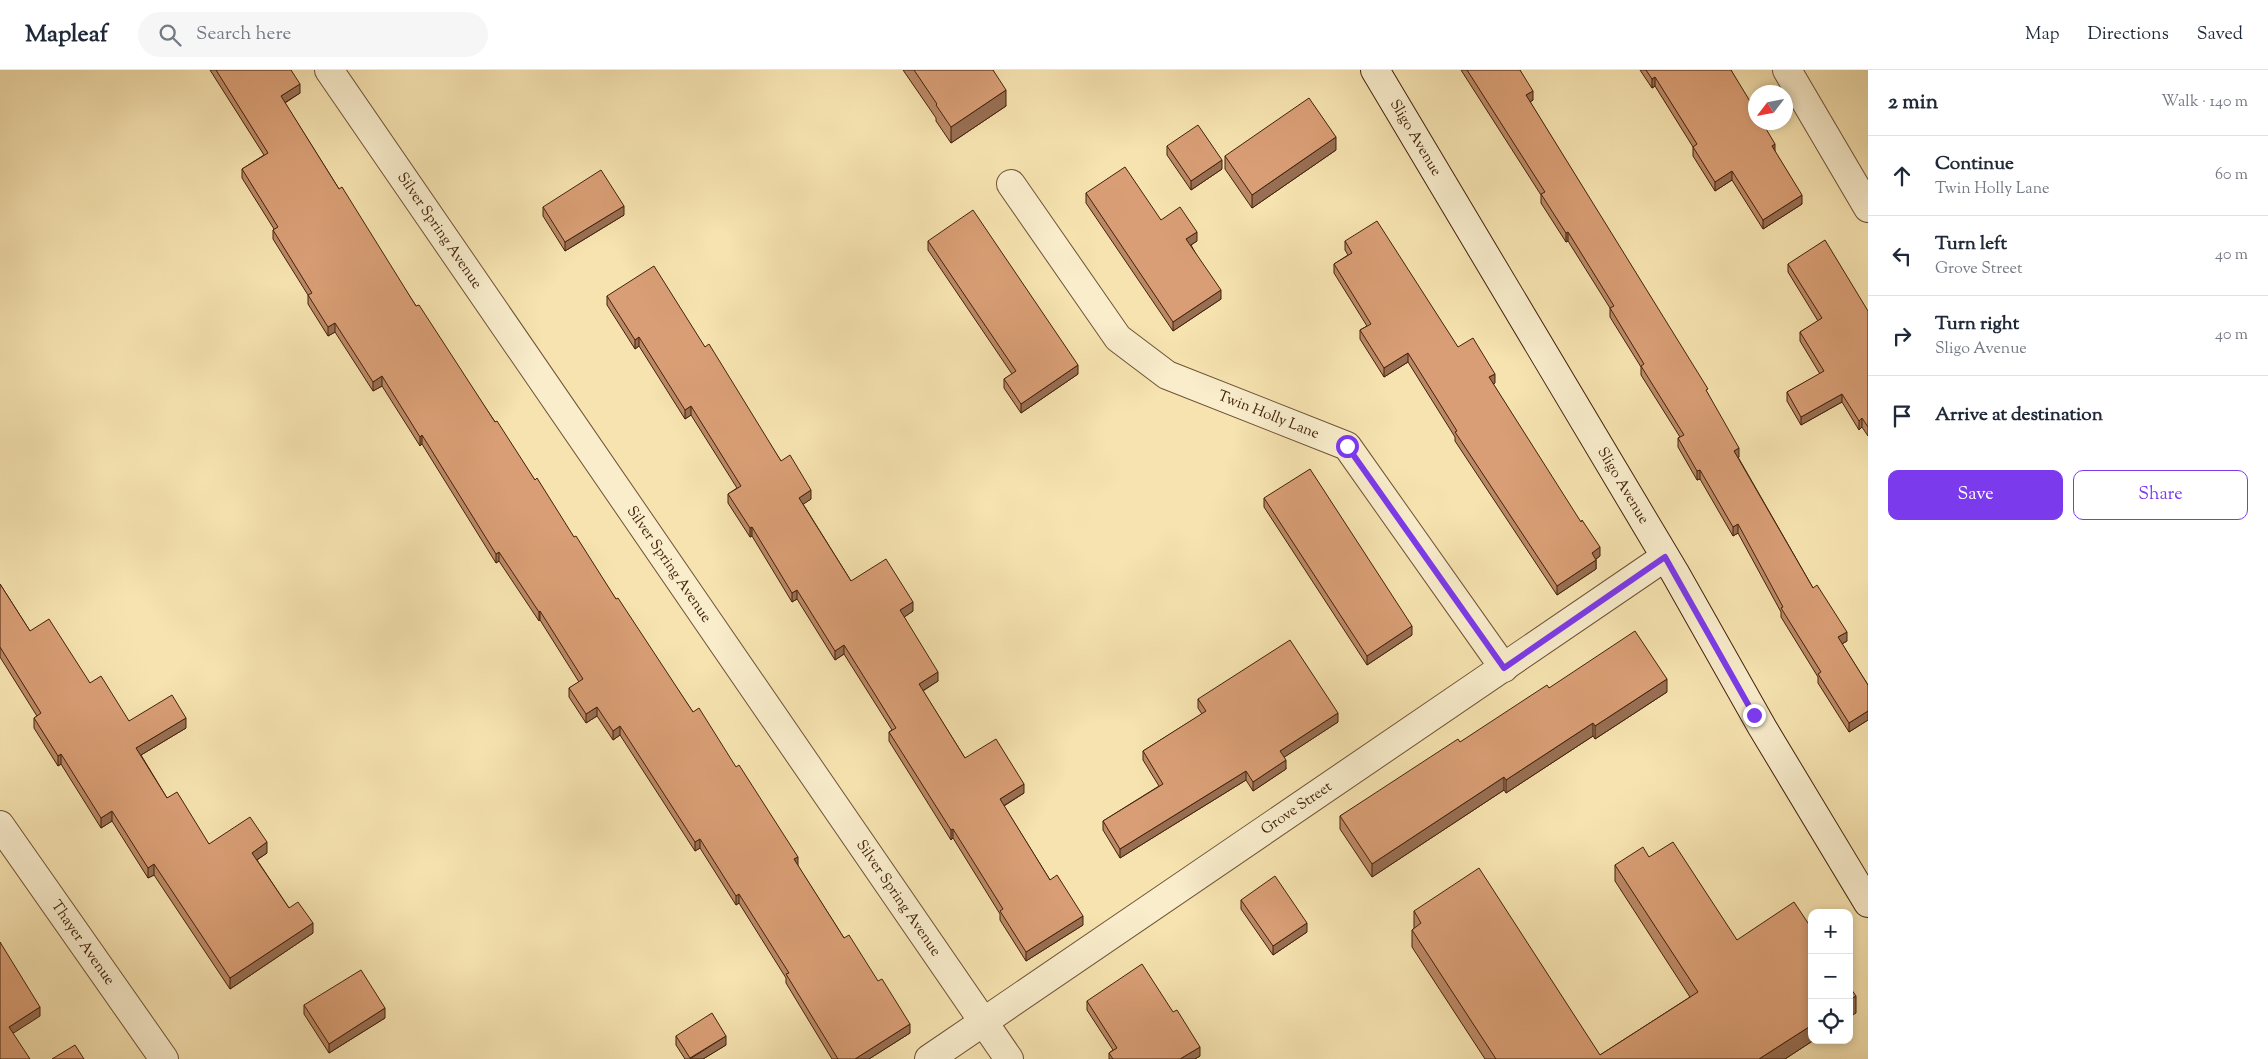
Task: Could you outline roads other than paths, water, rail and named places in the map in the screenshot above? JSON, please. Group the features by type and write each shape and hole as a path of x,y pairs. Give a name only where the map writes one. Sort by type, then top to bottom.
{"street":[{"name":"Silver Spring Avenue","path":"329,70 1009,1059"},
{"name":"Sligo Avenue","path":"1375,70 1665,557 1762,727 1868,903"},
{"path":"1787,70 1868,208"},
{"name":"Twin Holly Lane","path":"1011,184 1118,338 1167,375 1347,446 1504,668"},
{"name":"Grove Street","path":"929,1059 1665,557"},
{"name":"Thayer Avenue","path":"0,825 164,1059"}]}
